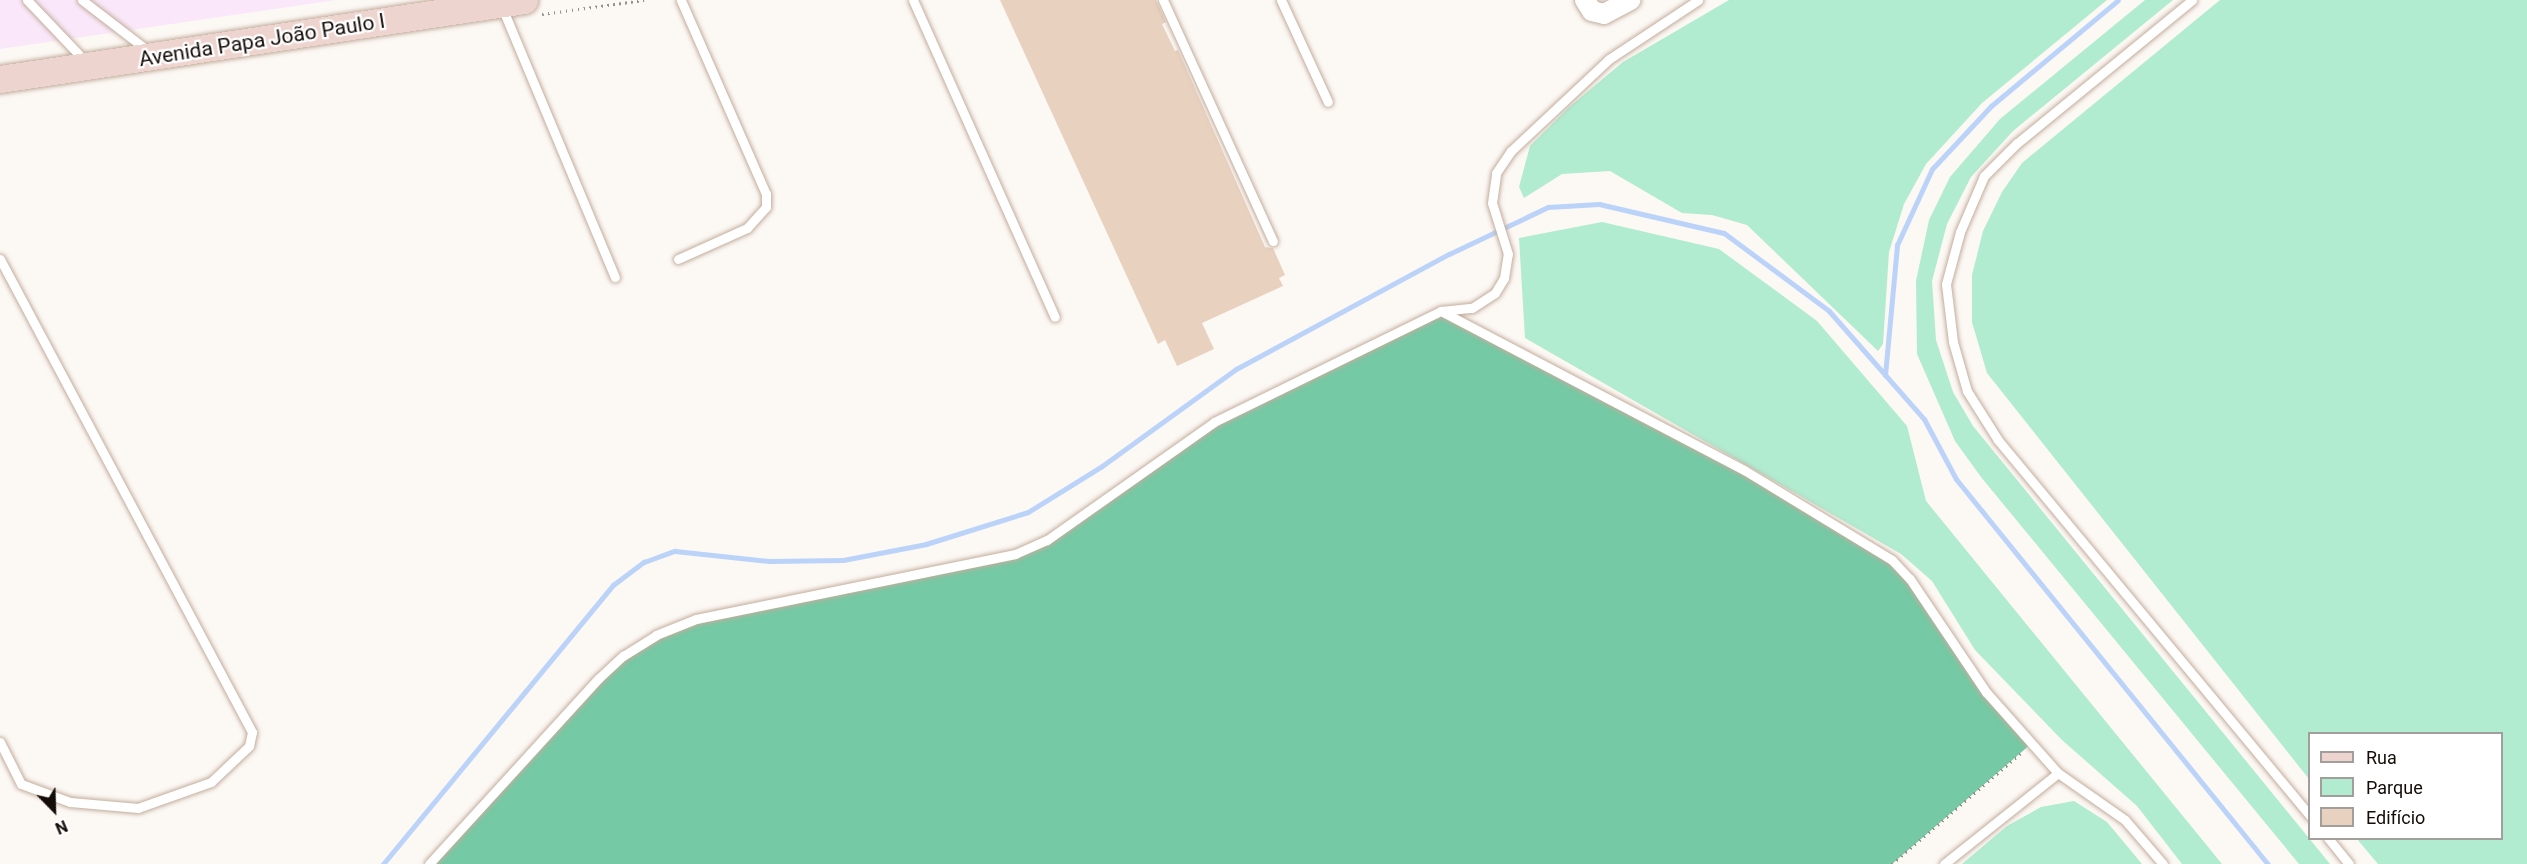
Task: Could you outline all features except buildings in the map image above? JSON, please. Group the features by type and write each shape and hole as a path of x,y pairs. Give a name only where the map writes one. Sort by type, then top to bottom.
{"main road":[{"name":"Avenida Papa João Paulo I","path":"0,79 512,2"}],"street":[{"path":"1588,6 1610,13 1630,0"}],"lane":[{"path":"27,0 89,66"},
{"path":"82,0 156,57"},
{"path":"678,259 747,228 766,207 766,194 681,0"},
{"path":"913,0 1055,317"},
{"path":"1163,0 1273,241"},
{"path":"1281,0 1328,102"},
{"path":"429,864 599,678 623,656 656,635 696,619 1016,554 1047,540 1214,422 1441,311 1472,308 1495,293 1504,278 1508,254 1492,203 1496,173 1511,151 1609,59 1698,0"},
{"path":"2192,0 2018,143 1984,177 1960,232 1946,284 1953,342 1967,391 1998,440 2308,814"},
{"path":"512,2 615,277"},
{"path":"0,259 252,732 249,746 212,782 138,808 70,802 21,784 0,742"},
{"path":"1441,311 1744,470 1892,560 1910,579 1986,692 2058,773 2125,820 2163,864"},
{"path":"1944,864 2058,773"},
{"path":"2330,840 2349,864"}],"path":[{"path":"1892,864 2032,743"}],"shaded area":[{"path":"0,0 336,0 0,49"}],"green space":[{"path":"1729,0 2107,0 1982,103 1926,164 1904,204 1889,252 1883,344 1878,351 1747,225 1712,215 1682,213 1610,171 1562,174 1524,198 1519,187 1530,146 1568,108 1623,62"},
{"path":"2145,0 2173,0 2013,131 1971,177 1947,224 1932,281 1936,340 1953,392 1973,426 2308,837 2308,840 2330,864 2299,864 1981,477 1955,441 1917,354 1916,281 1929,220 1950,177 2000,119"},
{"path":"2220,0 2527,0 2527,864 2378,864 2358,840 2503,840 2503,732 2308,732 2308,778 1987,373 1972,322 1972,275 1983,231 2002,192 2022,163"},
{"path":"1602,222 1719,249 1817,321 1907,426 1926,501 2222,864 2182,864 2137,806 2062,740 1975,650 1932,581 1901,554 1525,338 1519,238"},
{"path":"1441,311 1744,470 1892,560 1986,692 2032,743 1892,864 430,864 614,664 677,627 981,563 1047,540 1214,422"},
{"path":"2074,801 2107,822 2142,864 1962,864 2007,826 2041,807"}],"waterway":[{"path":"1885,375 1897,245 1932,169 1991,106 2118,0"},
{"path":"383,864 613,585 644,562 675,551 769,561 843,560 926,544 1028,512 1102,466 1236,369 1449,254 1548,207 1599,204 1724,233 1829,311 1924,419 1956,479 2268,864"}]}
